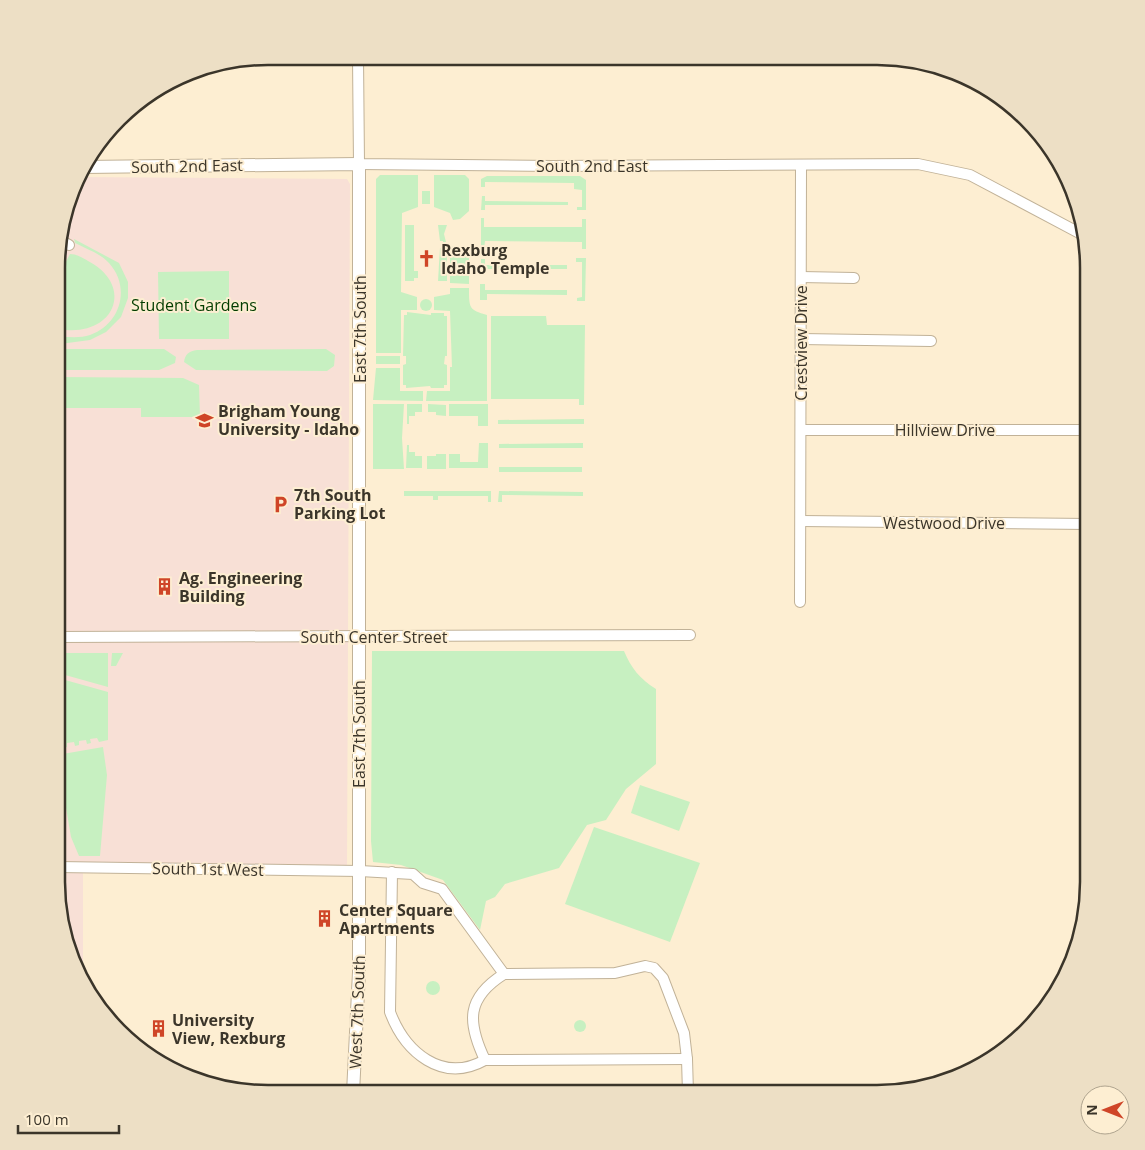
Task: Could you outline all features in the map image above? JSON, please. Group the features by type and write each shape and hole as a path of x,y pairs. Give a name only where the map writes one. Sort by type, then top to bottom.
{"main road":[{"name":"South 2nd East","path":"92,167 359,164"},
{"name":"East 7th South","path":"359,164 360,871"},
{"name":"West 7th South","path":"353,1085 359,977 360,871"}],"street":[{"name":"East 7th South","path":"358,65 359,164"},
{"name":"South 2nd East","path":"359,164 918,164 970,175 1077,232"},
{"name":"Crestview Drive","path":"800,602 801,165"},
{"path":"801,277 854,278"},
{"path":"801,339 931,341"},
{"name":"Hillview Drive","path":"801,430 1080,430"},
{"name":"Westwood Drive","path":"800,522 1080,524"},
{"name":"South Center Street","path":"65,637 690,635"},
{"name":"South 1st West","path":"65,867 360,871 413,874 423,883 442,889 504,974"},
{"path":"392,872 390,1012 397,1031 410,1048 428,1062 448,1068 465,1069 485,1060 687,1059"},
{"path":"485,1060 473,1029 472,1014 478,996 489,983 504,974 615,973 645,966 654,968 663,978 678,1012 684,1033 688,1085"}],"shaded area":[{"name":"Brigham Young University - Idaho","path":"86,177 347,179 350,184 347,872 83,868 83,966 72,935 65,895 65,255 72,215 80,190"}],"green space":[{"path":"380,175 418,175 418,207 402,213 401,292 417,297 417,310 401,310 401,353 376,353 376,179"},
{"path":"434,175 465,175 469,179 469,211 460,219 453,220 450,213 434,207"},
{"path":"487,176 580,176 586,180 586,210 577,210 577,207 582,207 582,190 574,189 574,183 485,182 485,187 481,187 481,179"},
{"path":"422,191 430,191 430,204 422,204"},
{"path":"482,196 485,196 485,201 568,202 568,205 485,205 485,210 481,210"},
{"path":"481,218 484,218 484,227 582,227 582,219 586,219 586,249 582,249 582,242 485,241 484,249 481,249"},
{"path":"405,225 414,225 414,271 418,271 418,278 414,278 414,281 405,281"},
{"path":"438,225 447,225 444,234 447,246 443,246 443,241 440,241"},
{"path":"74,239 119,263 128,282 128,298 121,317 106,332 90,340 65,343 65,337 87,336 101,330 115,314 121,293 116,273 109,263 97,254 75,243"},
{"path":"450,246 458,246 469,257 469,284 450,283"},
{"path":"440,248 447,248 447,281 438,281"},
{"path":"70,254 82,257 102,271 111,282 114,294 113,306 107,316 97,324 83,329 66,330 65,264"},
{"path":"576,258 586,258 585,301 577,301 577,298 582,297 582,262 576,262"},
{"path":"481,259 485,259 485,265 567,265 567,269 485,269 484,275 481,275"},
{"name":"Student Gardens","path":"229,271 229,339 159,339 158,272"},
{"path":"480,284 485,284 485,290 567,290 567,295 487,294 487,300 480,300"},
{"path":"450,288 469,288 469,300 473,310 487,315 487,401 426,401 427,391 450,391 450,367 452,367 450,311 434,310 434,297 450,294"},
{"path":"424,299 428,299 432,305 428,311 424,311 420,307 420,303"},
{"path":"407,312 431,315 431,313 444,313 444,316 447,316 447,356 445,356 444,364 447,365 447,385 444,385 444,388 431,388 430,386 406,388 406,385 403,385 403,365 406,364 406,356 403,356 404,315 407,315"},
{"path":"491,316 546,316 547,325 585,325 584,405 579,405 579,399 491,399"},
{"path":"65,349 164,349 176,357 175,363 159,370 65,370"},
{"path":"326,349 335,355 334,366 327,371 196,370 184,362 188,353 197,350"},
{"path":"376,356 400,356 400,364 376,364"},
{"path":"376,368 400,368 400,391 423,391 423,401 373,400"},
{"path":"65,377 183,378 199,385 200,417 141,417 141,408 65,408"},
{"path":"373,404 404,404 402,438 404,469 373,469"},
{"path":"407,404 422,404 422,412 415,412 415,416 409,416 409,424 407,424"},
{"path":"428,404 446,405 446,416 436,415 436,412 428,412"},
{"path":"449,404 488,404 488,426 478,426 478,416 449,416"},
{"path":"584,419 584,424 498,424 498,420"},
{"path":"479,443 488,443 488,468 449,468 449,454 460,454 460,462 478,462"},
{"path":"583,443 583,448 499,448 499,444"},
{"path":"407,445 409,445 409,452 415,452 415,456 422,456 422,468 406,468"},
{"path":"436,454 446,454 446,469 427,469 427,456 436,456"},
{"path":"499,467 582,467 582,472 499,472"},
{"path":"404,491 491,491 491,502 488,502 488,496 438,496 438,500 433,500 433,496 404,496"},
{"path":"499,491 583,492 583,496 502,495 502,502 498,502"},
{"path":"372,651 624,651 637,673 656,689 656,764 626,789 606,820 587,825 559,868 505,884 495,897 486,901 480,930 443,880 401,865 373,862 371,841"},
{"path":"65,653 108,653 108,687 65,675"},
{"path":"112,653 123,653 116,666 111,666"},
{"path":"65,680 108,692 108,740 99,742 97,738 90,739 91,743 87,744 86,740 79,741 79,745 75,746 74,742 67,743 67,747 65,747"},
{"path":"103,747 107,775 100,856 79,856 71,837 65,802 65,754"},
{"path":"640,785 690,802 679,831 631,813"},
{"path":"594,827 700,863 670,942 565,904"},
{"path":"433,981 438,983 440,988 438,993 433,995 428,993 426,988 428,983"},
{"path":"578,1020 582,1020 586,1026 582,1032 578,1032 574,1028 574,1024"}],"place":[{"name":"Rexburg Idaho Temple","path":"427,259"},
{"name":"Brigham Young University - Idaho","path":"204,420"},
{"name":"7th South Parking Lot","path":"280,504"},
{"name":"Ag. Engineering Building","path":"165,587"},
{"name":"Center Square Apartments","path":"325,919"},
{"name":"University View, Rexburg","path":"158,1029"}]}
